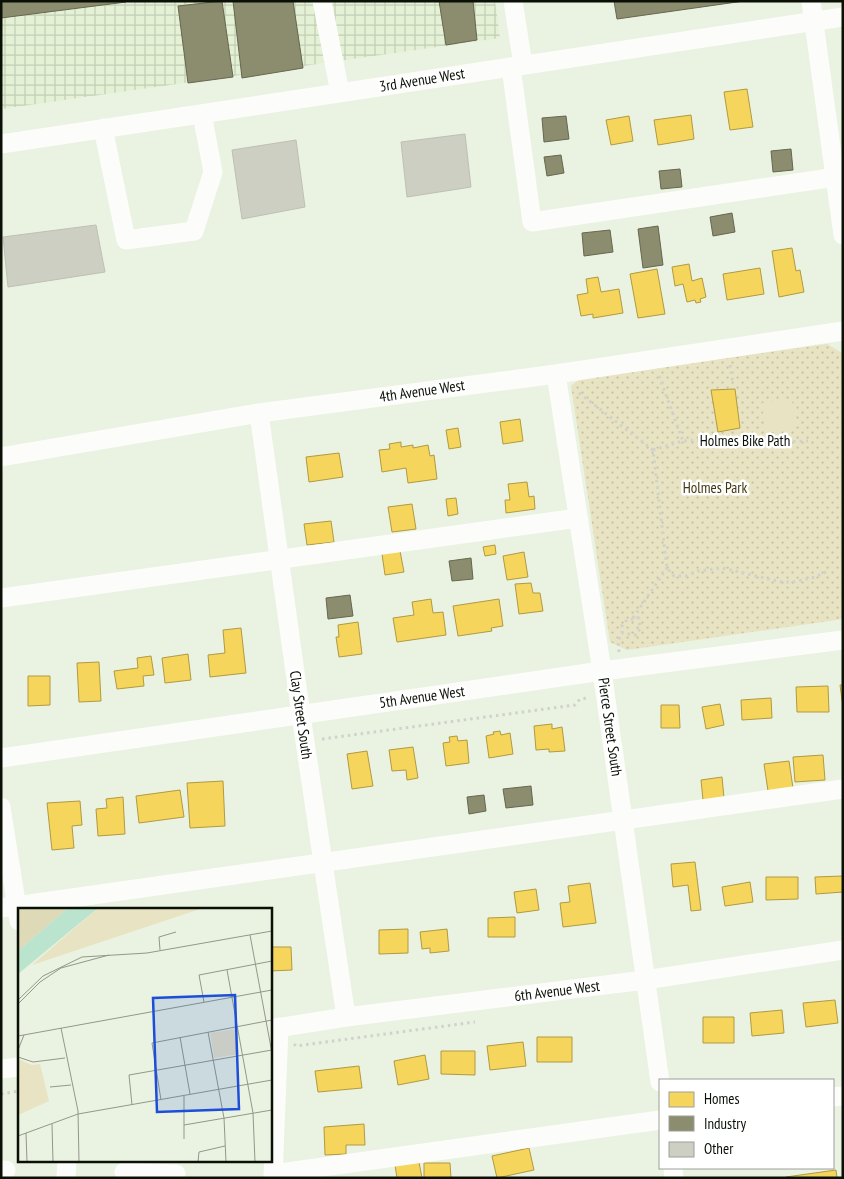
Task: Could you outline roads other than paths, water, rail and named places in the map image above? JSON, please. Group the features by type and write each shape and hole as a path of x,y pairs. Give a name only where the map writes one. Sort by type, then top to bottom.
{"street":[{"path":"322,1 340,93"},
{"path":"513,1 517,66 532,222 839,176"},
{"path":"812,1 839,176 843,236"},
{"name":"3rd Avenue West","path":"1,144 843,18"},
{"path":"104,128 126,240 194,230 213,172 202,114"},
{"name":"4th Avenue West","path":"1,457 260,413 556,374 843,331"},
{"name":"Pierce Street South","path":"556,374 602,671 660,1079"},
{"name":"Clay Street South","path":"260,413 301,715 346,1018"},
{"path":"1,598 578,518"},
{"name":"5th Avenue West","path":"1,758 602,671 843,640"},
{"path":"37,908 322,862 843,789"},
{"path":"1,807 12,912"},
{"name":"6th Avenue West","path":"276,1033 346,1018 645,980 843,950"},
{"path":"276,1033 273,1176 659,1120"},
{"path":"1,1069 18,1067"},
{"path":"66,1178 67,1162"},
{"path":"124,1172 176,1174"}],"park label":[{"name":"Holmes Park","path":"715,488"}]}
